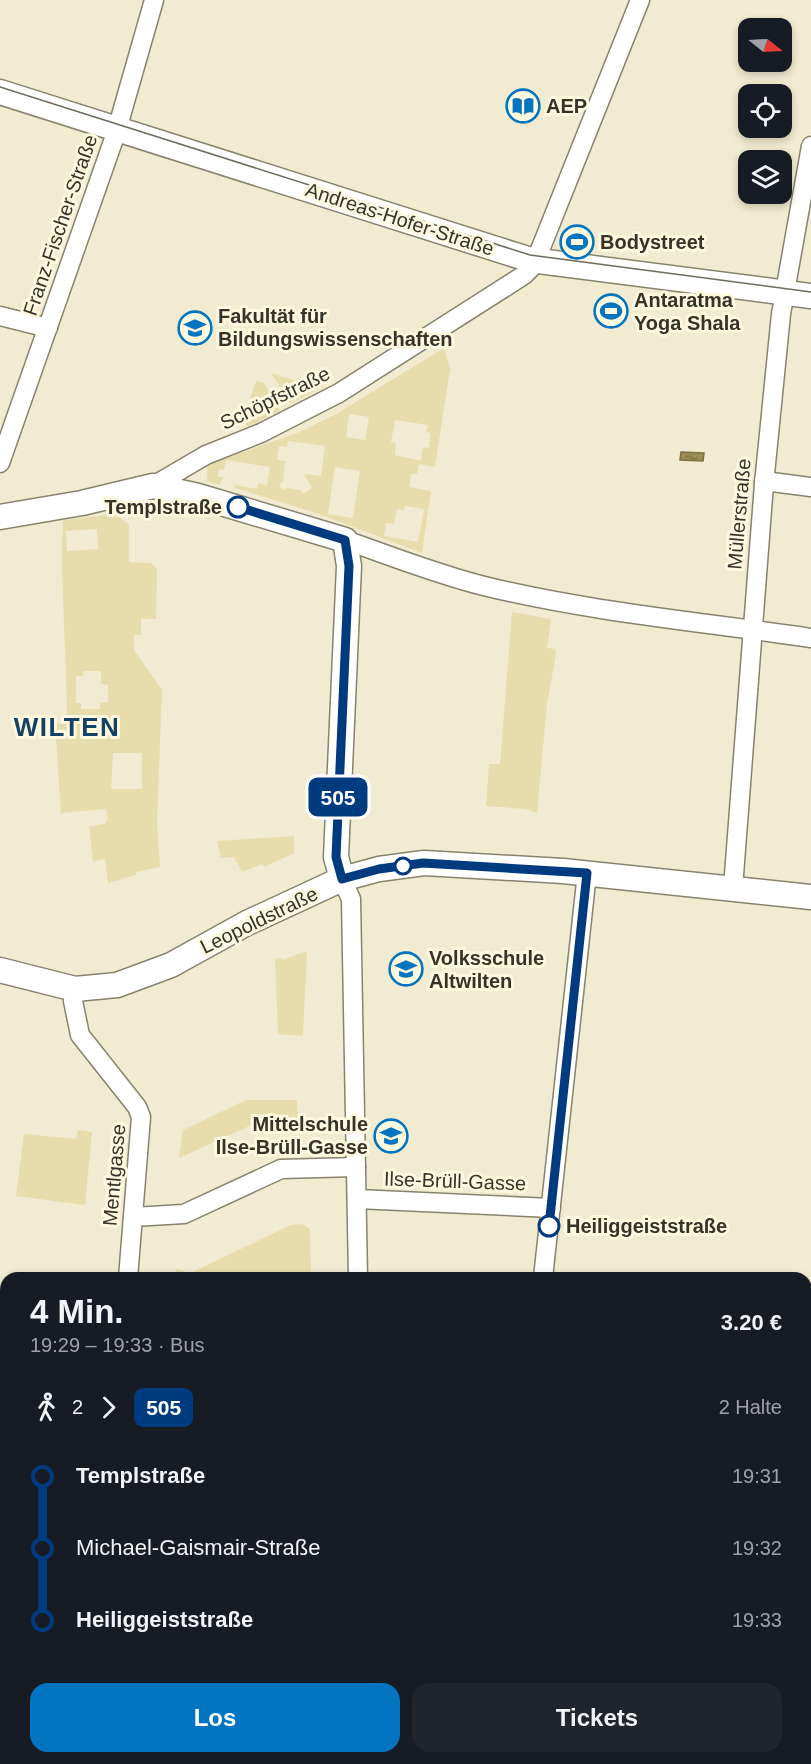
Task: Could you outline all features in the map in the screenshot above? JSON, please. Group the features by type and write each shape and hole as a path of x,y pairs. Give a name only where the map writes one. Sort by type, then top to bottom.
{"street":[{"name":"Franz-Fischer-Straße","path":"0,463 117,129 154,0"},
{"name":"Schöpfstraße","path":"153,486 206,455 261,433 339,393 524,275 538,261 640,0"},
{"name":"Andreas-Hofer-Straße","path":"0,92 538,261 811,296"},
{"name":"Müllerstraße","path":"733,888 764,481 784,293 811,146"},
{"path":"0,316 48,328"},
{"path":"764,481 811,487"},
{"path":"0,517 82,503 153,486 198,496 345,540 442,574 486,586 607,608 811,638"},
{"path":"345,540 349,566 336,857 351,899 357,1272"},
{"name":"Leopoldstraße","path":"1,977 75,990 108,987 163,968 247,923 342,879 379,869 423,863 587,873 811,897"},
{"path":"544,1272 587,873"},
{"name":"Mentlgasse","path":"75,990 73,1001 80,1035 141,1114 128,1272"},
{"path":"133,1217 184,1214 280,1169 356,1167"},
{"name":"Ilse-Brüll-Gasse","path":"357,1199 551,1208"}],"shaded area":[{"path":"444,348 450,369 435,467 419,464 417,474 411,474 409,487 431,491 422,553 316,513 235,488 234,485 257,489 258,483 267,485 270,467 226,460 224,470 219,469 218,477 223,477 220,485 207,481 207,465 297,433 336,414","holes":["349,414 369,417 365,440 346,437","395,420 428,425 426,432 431,433 429,448 423,447 421,461 395,455 396,443 391,442","288,441 325,446 321,476 304,474 312,488 303,494 301,490 287,488 283,490 279,485 283,482 285,461 277,460 279,446 287,447","335,467 360,471 353,518 328,514","405,506 424,509 418,542 384,536 386,523 394,524 397,509 404,510"]},
{"path":"271,373 300,382 315,373 323,386 291,404"},
{"path":"256,381 264,383 280,411 248,427 243,421"},
{"path":"116,514 129,525 129,562 151,563 157,569 156,619 141,619 141,635 134,635 134,650 162,690 157,822 160,867 136,872 136,875 108,883 105,859 93,861 89,826 105,824 108,819 106,809 61,813 55,724 67,723 62,571 63,520","holes":["97,529 98,549 67,551 66,531","83,671 101,671 101,684 108,685 108,702 100,703 100,709 81,709 81,703 76,703 76,676 83,676","113,753 142,753 142,789 111,789"]},
{"path":"512,612 551,619 547,648 555,649 556,654 547,704 537,813 526,809 486,806 489,764 500,764"},
{"path":"294,836 294,853 264,867 262,864 242,872 234,857 221,858 217,841"},
{"path":"307,951 303,1036 278,1034 275,959 281,958 282,960"},
{"path":"246,1100 297,1100 298,1123 254,1124 179,1158 183,1130"},
{"path":"78,1130 92,1132 85,1205 16,1196 24,1134 76,1139"},
{"path":"302,1224 310,1229 311,1272 192,1272 291,1225"}],"water":[{"path":"681,452 704,453 703,461 680,460"}],"tram line":[{"path":"0,87 530,255 811,292"}],"bus line":[{"name":"505","path":"238,507 345,540 349,566 336,857 342,879 379,869 423,863 587,873 549,1226"}],"place":[{"name":"AEP","path":"523,106"},
{"name":"Bodystreet","path":"577,242"},
{"name":"Antaratma Yoga Shala","path":"611,311"},
{"name":"Fakultät für Bildungswissenschaften","path":"195,328"},
{"name":"Templstraße","path":"238,507"},
{"name":"Volksschule Altwilten","path":"406,969"},
{"name":"Mittelschule Ilse-Brüll-Gasse","path":"391,1136"},
{"name":"Heiliggeiststraße","path":"549,1226"}],"district":[{"name":"WILTEN","path":"67,727"}]}
